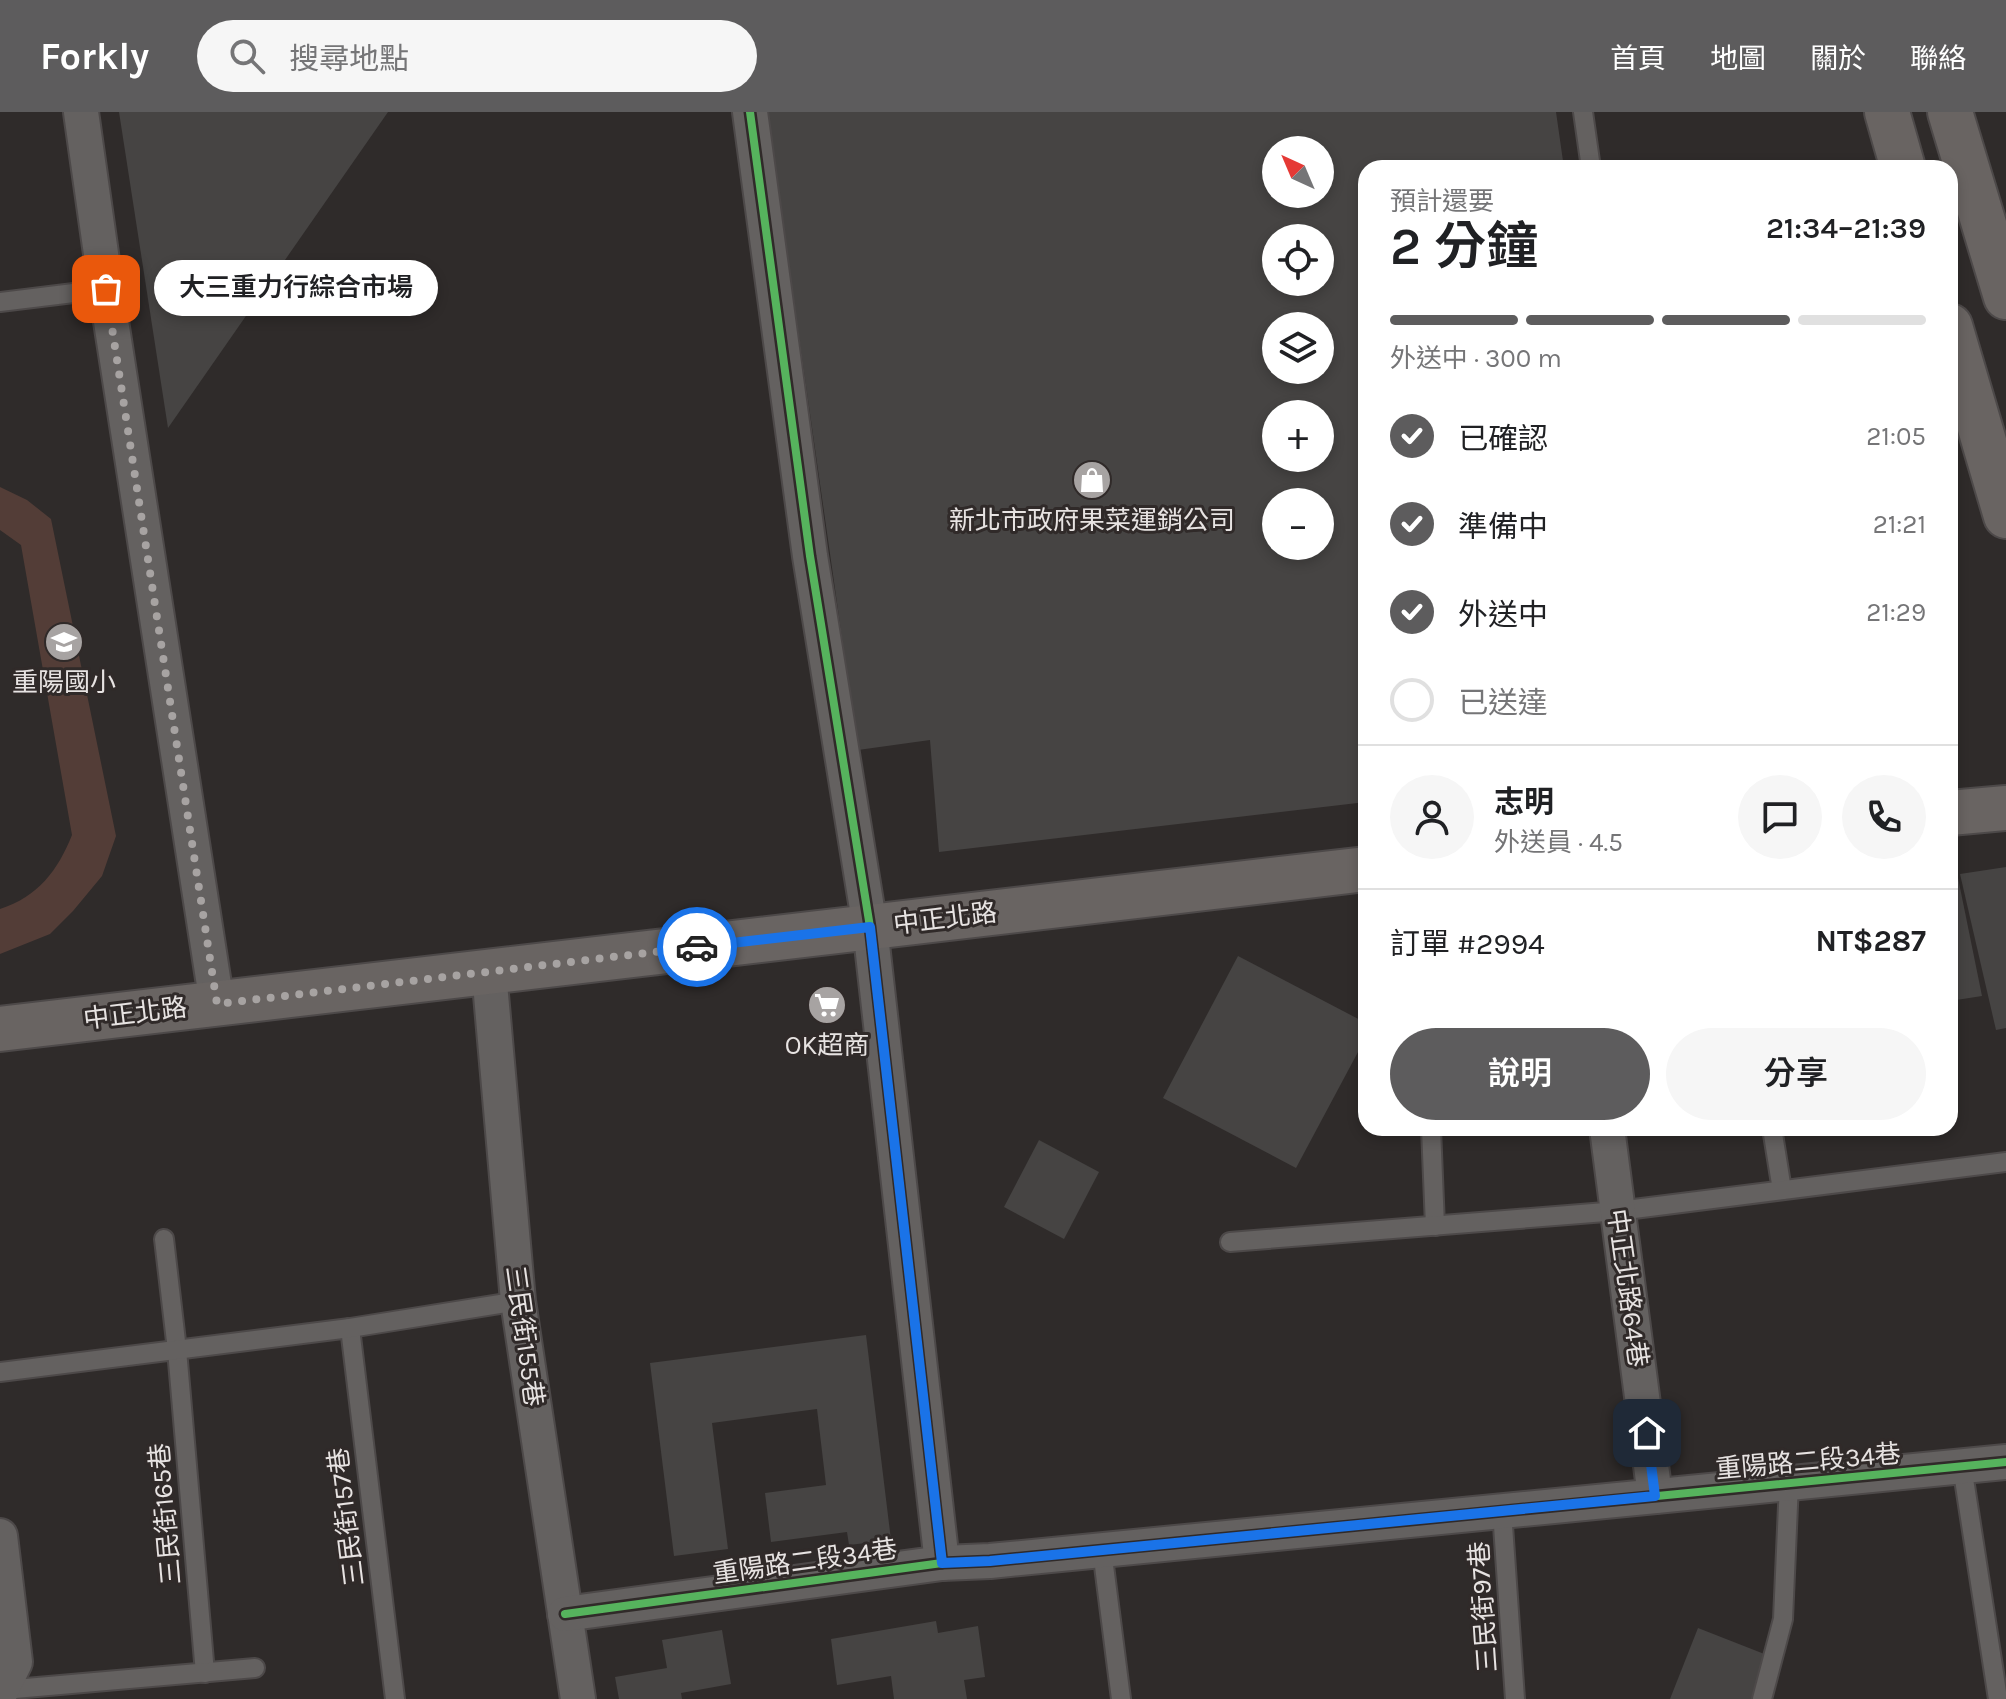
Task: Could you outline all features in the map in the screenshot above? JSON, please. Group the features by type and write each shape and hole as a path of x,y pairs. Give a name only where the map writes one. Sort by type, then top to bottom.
{"main road":[{"path":"1887,112 1901,160"},
{"path":"1950,112 2006,297"},
{"path":"1958,353 2006,516"},
{"path":"1958,812 2006,808"},
{"name":"中正北路","path":"0,1029 1358,870"}],"street":[{"path":"81,112 217,1004"},
{"path":"750,112 810,556 870,927 942,1563"},
{"name":"三民街155巷","path":"489,972 518,1301 578,1699"},
{"name":"中正北路64巷","path":"1608,1136 1655,1496"},
{"name":"重陽路二段34巷","path":"565,1614 942,1563 2006,1462"},
{"path":"0,1536 15,1662 1,1691"}],"lane":[{"path":"1583,112 1590,160"},
{"path":"0,302 106,289"},
{"path":"1431,1136 1435,1226"},
{"path":"1773,1136 1782,1190"},
{"path":"1230,1242 1618,1211 2006,1162"},
{"name":"三民街165巷","path":"164,1239 177,1350 205,1673"},
{"path":"0,1372 350,1328 518,1301"},
{"name":"三民街157巷","path":"350,1328 395,1699"},
{"path":"1962,1466 1998,1699"},
{"path":"1762,1699 1783,1619 1789,1483"},
{"name":"三民街97巷","path":"1502,1511 1515,1699"},
{"path":"1102,1550 1121,1699"},
{"path":"1,1691 255,1668"}],"shaded area":[{"path":"0,487 27,500 51,519 116,836 102,876 73,911 50,934 0,954 0,909 25,897 45,881 72,835 21,545 0,530"}],"building":[{"path":"119,112 388,112 168,428"},
{"name":"新北市政府果菜運銷公司","path":"767,112 1556,112 1563,160 1358,160 1358,803 939,852 930,740 858,750"},
{"path":"2006,867 2006,1028 1996,1030 1960,874"},
{"path":"1958,878 1982,996 1958,1000"},
{"path":"1238,956 1358,1019 1358,1052 1296,1168 1163,1098"},
{"path":"1039,1140 1099,1172 1064,1239 1004,1207"},
{"path":"866,1335 891,1540 849,1545 847,1532 771,1542 765,1493 826,1485 817,1409 712,1423 728,1549 674,1556 650,1363"},
{"path":"936,1621 938,1633 978,1626 985,1677 964,1680 967,1699 894,1699 891,1676 837,1685 831,1639"},
{"path":"1698,1628 1772,1657 1755,1699 1670,1699"},
{"path":"722,1630 731,1684 681,1693 682,1699 619,1699 615,1677 667,1668 662,1640"}],"cycle path":[{"path":"750,112 810,556 870,927 942,1563"},
{"path":"565,1614 942,1563 990,1561 2006,1462"}],"way so far":[{"path":"106,289 217,1004 697,947"}],"place":[{"name":"大三重力行綜合市場","path":"106,289"},
{"name":"新北市政府果菜運銷公司","path":"1092,480"},
{"name":"重陽國小","path":"64,642"},
{"name":"OK超商","path":"827,1005"}],"route":[{"path":"697,947 870,927 942,1563 990,1561 1655,1496 1647,1433"}]}
